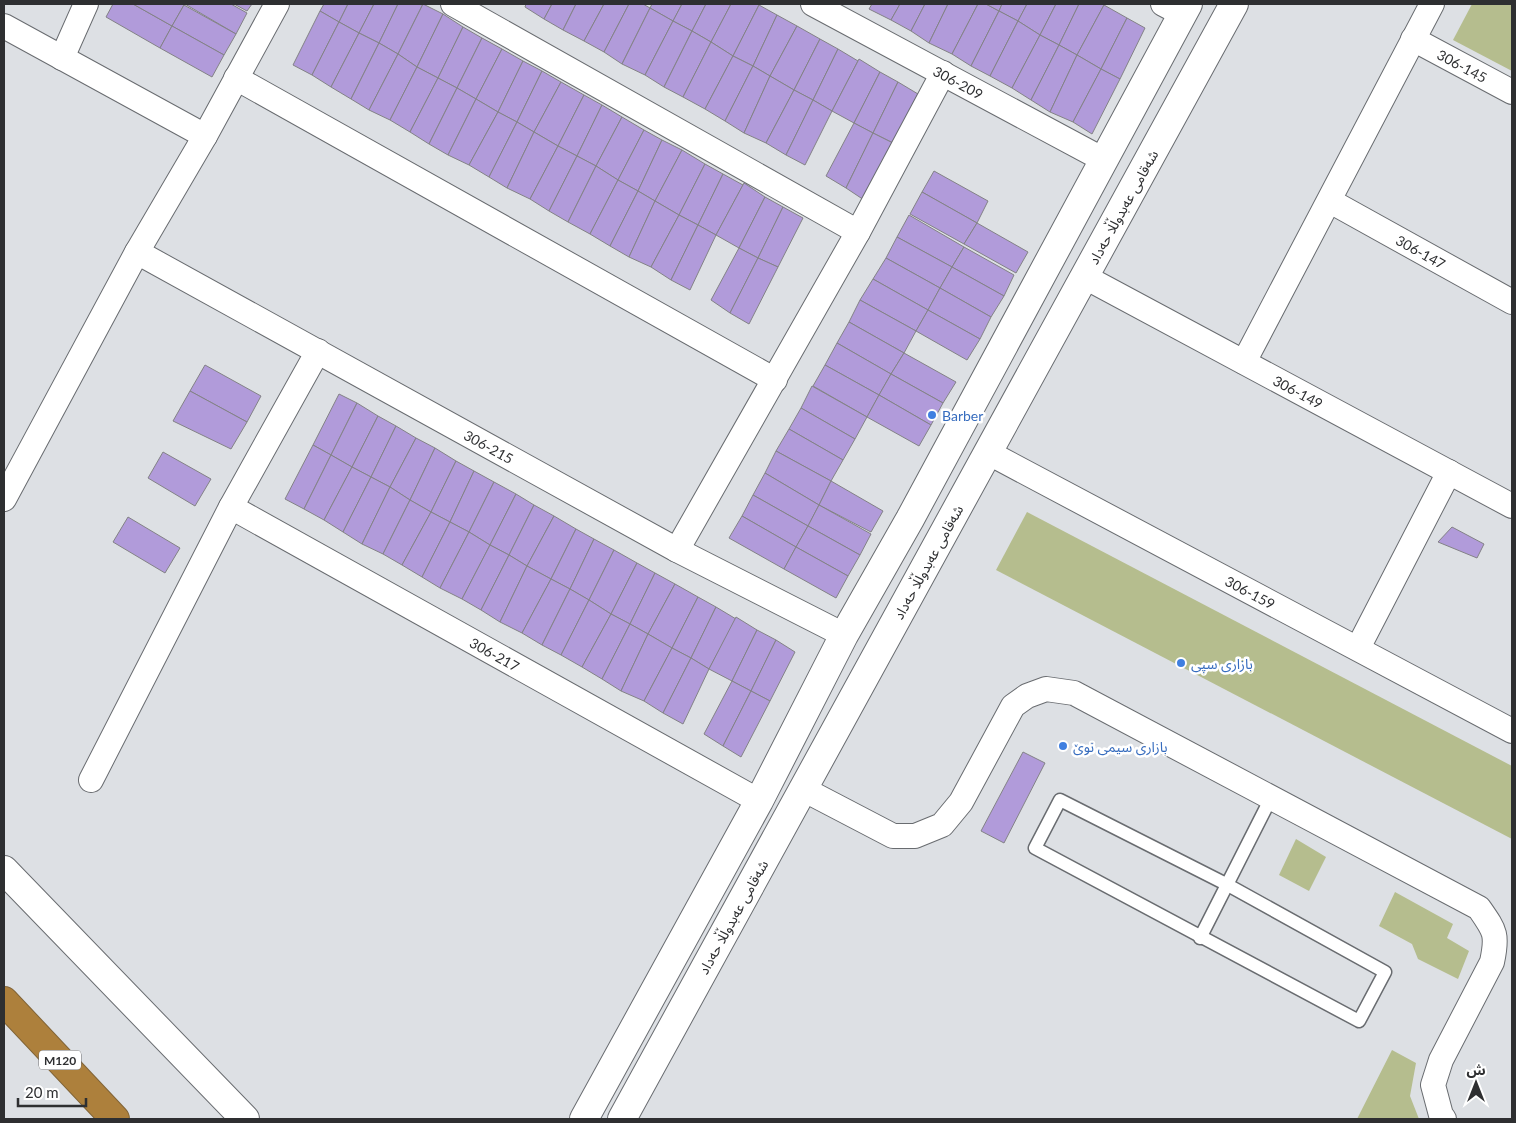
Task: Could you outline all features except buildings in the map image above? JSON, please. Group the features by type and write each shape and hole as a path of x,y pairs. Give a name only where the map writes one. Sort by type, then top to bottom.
{"highway":[{"name":"M120","path":"4,1001 115,1119"}],"street":[{"path":"62,58 86,4"},
{"path":"4,499 137,252 277,4"},
{"path":"453,4 858,232"},
{"name":"306-209","path":"813,4 1104,160"},
{"name":"شەقامی عەبدوڵڵا حەداد","path":"622,1119 1234,4"},
{"path":"1244,362 1432,4"},
{"path":"584,1119 759,801 844,635 910,519 1104,160 1177,7"},
{"path":"4,26 204,136"},
{"name":"306-145","path":"1413,39 1512,92"},
{"path":"677,550 858,232 943,74"},
{"path":"236,78 775,380"},
{"name":"306-147","path":"1330,201 1512,302"},
{"name":"306-215","path":"137,252 677,550 844,635"},
{"name":"306-149","path":"1085,277 1512,506"},
{"path":"91,780 231,507 318,351"},
{"name":"306-159","path":"989,453 1512,730"},
{"path":"1358,648 1449,472"},
{"name":"306-217","path":"231,507 759,801"},
{"path":"910,519 942,538"},
{"path":"803,789 894,836 915,836 942,825 961,802 1013,706 1027,696 1046,689 1074,693 1479,908 1494,929 1495,947 1492,962 1441,1060 1433,1085 1441,1116 1444,1119"},
{"path":"4,870 245,1119"}],"lane":[{"path":"1200,938 1271,798"},
{"path":"1060,800 1226,884 1385,972 1359,1021 1200,938 1035,848 1060,800"}],"green space":[{"path":"1472,4 1512,4 1512,71 1453,40"},
{"path":"1027,512 1512,766 1512,839 996,570"},
{"path":"1296,839 1326,857 1309,891 1279,875"},
{"path":"1395,892 1453,924 1447,938 1469,951 1458,979 1418,959 1412,944 1379,926"},
{"path":"1392,1050 1416,1063 1410,1096 1419,1119 1357,1119"}],"place":[{"name":"Barber","path":"932,415"},
{"name":"بازاری سپی","path":"1181,663"},
{"name":"بازاری سیمی نوێ","path":"1063,746"}]}
